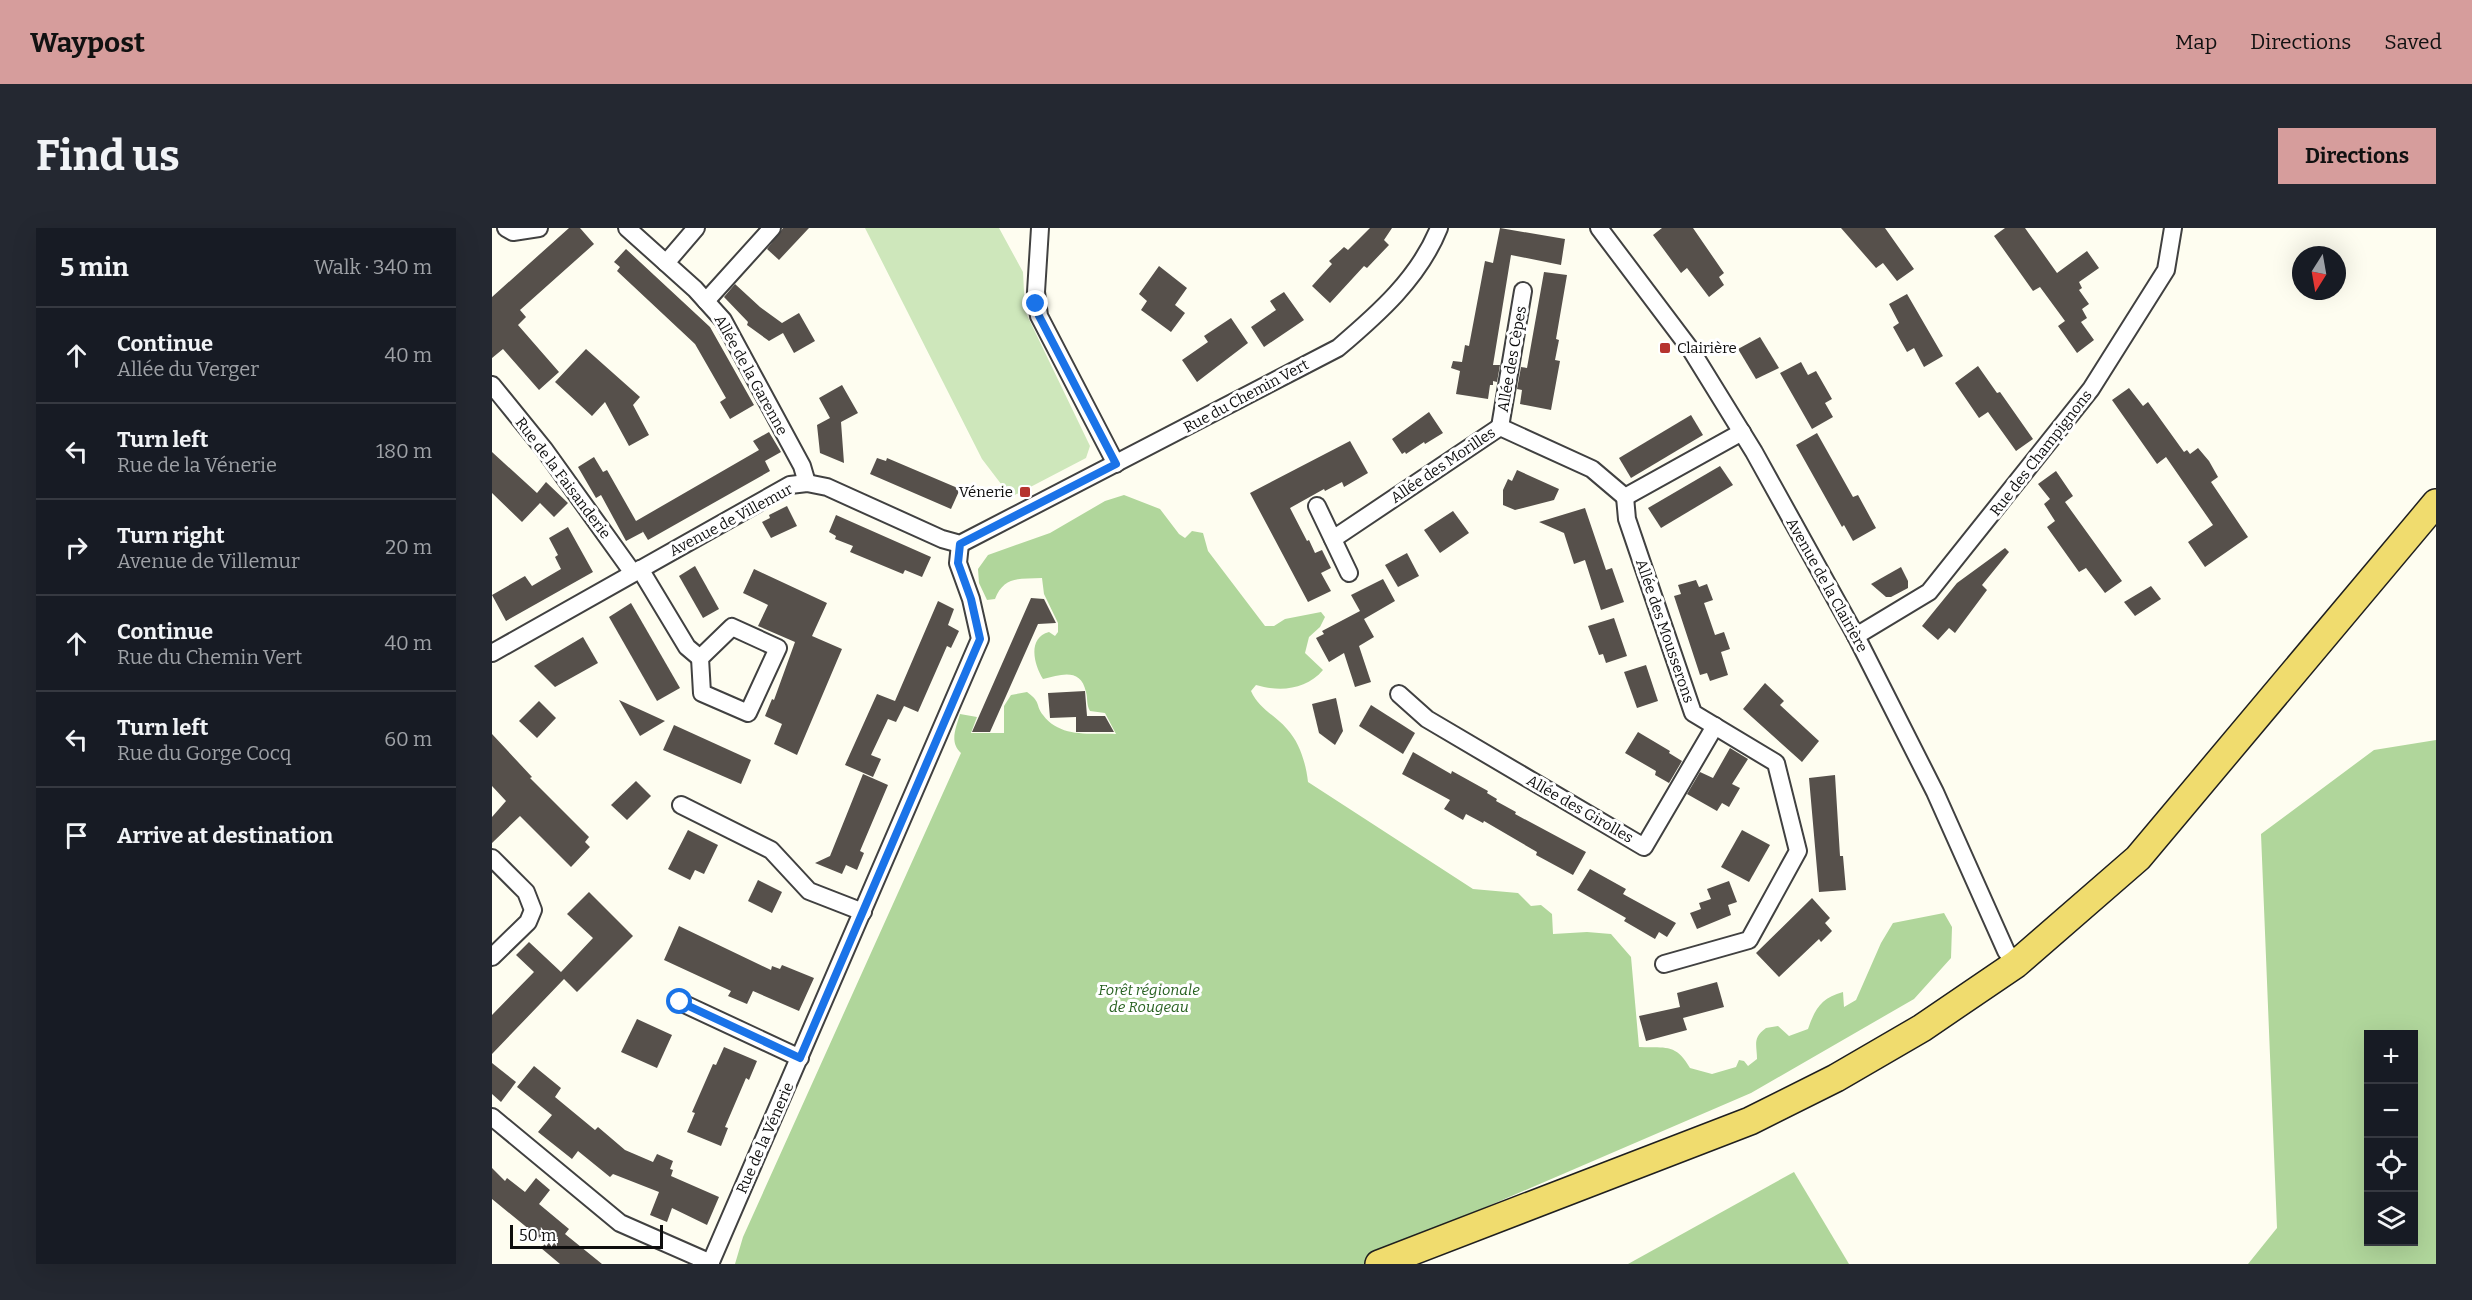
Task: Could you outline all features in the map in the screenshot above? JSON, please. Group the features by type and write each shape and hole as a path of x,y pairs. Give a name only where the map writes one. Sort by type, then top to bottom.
{"main road":[{"path":"1379,1264 1750,1121 1836,1078 1922,1028 2016,964 2138,858 2436,503"}],"street":[{"path":"506,228 513,232 538,228"},
{"name":"Allée de la Garenne","path":"627,228 706,301 723,320 802,466 807,483"},
{"path":"666,263 696,228"},
{"path":"706,301 772,228"},
{"path":"1041,228 1036,292 1039,316 1116,464"},
{"name":"Rue du Chemin Vert","path":"960,544 1338,348 1371,320 1412,276 1434,241 1439,228"},
{"name":"Avenue de la Clairière","path":"1599,228 1691,350 1743,432 1856,636 1935,792 2006,951 2016,964"},
{"name":"Rue des Champignons","path":"1856,636 1929,592 2091,389 2166,270 2172,228"},
{"name":"Allée des Cèpes","path":"1500,427 1523,291"},
{"name":"Rue de la Faisanderie","path":"492,385 637,571 687,647 700,658"},
{"name":"Allée des Morilles","path":"1333,539 1500,427 1592,469 1626,497"},
{"path":"1626,497 1743,432"},
{"name":"Avenue de Villemur","path":"492,653 790,486 807,483 827,487 942,539 960,544"},
{"name":"Allée des Mousserons","path":"1626,497 1627,519 1693,713 1776,763 1798,851 1749,940 1664,964"},
{"path":"1317,506 1349,573"},
{"name":"Rue de la Vénerie","path":"711,1263 980,639 971,599 958,563 960,544"},
{"path":"732,627 778,648 748,713 702,693 700,658 732,627"},
{"name":"Allée des Girolles","path":"1399,694 1427,719 1644,847 1715,726"},
{"path":"681,805 771,850 809,891 863,912"},
{"path":"492,858 526,892 533,910 528,922 492,957"},
{"path":"680,1002 800,1058"},
{"path":"492,1117 620,1223 711,1263"}],"green space":[{"path":"865,228 999,228 1023,272 1025,311 1090,446 1086,458 1011,497 982,459"},
{"name":"Forêt régionale de Rougeau","path":"1124,495 1160,509 1179,534 1185,538 1192,531 1203,533 1208,551 1265,626 1274,626 1285,619 1321,612 1325,617 1320,627 1309,637 1305,653 1323,670 1309,682 1292,688 1256,685 1251,691 1258,703 1292,735 1304,761 1308,782 1473,889 1518,893 1531,906 1541,905 1552,914 1553,934 1587,932 1611,934 1631,957 1639,1047 1669,1048 1680,1054 1690,1068 1712,1074 1736,1067 1739,1060 1744,1061 1748,1066 1757,1059 1757,1039 1766,1028 1778,1026 1789,1036 1808,1029 1816,1010 1835,994 1843,992 1844,1007 1856,1000 1881,943 1893,923 1944,913 1952,927 1951,958 1914,999 1751,1093 1407,1241 1415,1264 735,1264 743,1237 961,753 954,740 960,714 977,717 971,733 1004,733 1004,706 1011,695 1027,692 1037,701 1043,715 1058,728 1076,733 1116,734 1105,713 1090,711 1086,692 1080,679 1064,675 1043,679 1037,667 1034,652 1038,640 1049,632 1055,636 1058,632 1058,623 1044,594 1042,578 1013,580 1003,586 995,599 987,600 979,583 978,569 988,555 1050,533 1105,501"},
{"path":"2436,740 2436,1264 2248,1264 2277,1228 2261,834 2374,750"},
{"path":"1794,1172 1849,1264 1628,1264"}],"building":[{"path":"569,228 580,228 594,244 520,310 526,317 518,325 559,372 539,390 503,349 492,358 492,297"},
{"path":"783,228 809,228 779,260 767,249"},
{"path":"1370,228 1392,228 1384,240 1389,245 1367,268 1364,266 1330,303 1312,286 1332,264 1329,261 1344,247 1348,250"},
{"path":"1500,228 1565,239 1561,265 1511,255 1493,365 1500,365 1497,382 1493,381 1493,385 1490,385 1488,399 1456,394 1460,371 1451,368 1453,361 1462,362 1465,345 1469,346 1485,261 1493,263"},
{"path":"1662,228 1693,228 1724,273 1719,277 1724,285 1709,297 1687,268 1681,273 1653,235"},
{"path":"1841,228 1885,228 1914,269 1897,281 1883,263 1876,268"},
{"path":"2005,228 2025,228 2057,273 2087,251 2099,268 2079,282 2082,288 2079,290 2089,304 2082,309 2087,318 2081,322 2094,340 2077,353 2058,326 2065,321 2040,287 2033,291 1994,236"},
{"path":"626,249 710,327 754,405 730,419 720,402 726,398 695,344 617,271 620,267 614,262"},
{"path":"1159,266 1187,288 1175,305 1185,313 1171,332 1141,310 1147,301 1139,294"},
{"path":"1544,272 1567,275 1556,339 1559,340 1555,360 1560,361 1551,410 1520,404 1522,390 1517,389 1521,367 1527,368"},
{"path":"735,284 782,323 799,313 815,341 794,353 783,333 769,341 747,325 748,322 724,297"},
{"path":"1284,292 1304,320 1264,347 1251,327 1276,310 1270,301"},
{"path":"1907,294 1943,356 1924,367 1914,348 1907,352 1893,327 1899,323 1889,304"},
{"path":"1231,318 1248,343 1197,382 1182,360 1208,342 1204,336"},
{"path":"1760,337 1779,368 1756,379 1738,349"},
{"path":"586,349 640,397 633,405 649,435 629,446 605,402 592,416 555,382"},
{"path":"1801,362 1808,375 1816,371 1832,399 1825,403 1833,417 1812,429 1780,373"},
{"path":"1978,366 1997,393 2000,392 2033,439 2016,451 1988,412 1979,418 1955,383"},
{"path":"842,385 858,413 841,422 844,463 820,453 817,425 830,418 819,398"},
{"path":"2129,388 2143,406 2148,402 2184,452 2187,450 2190,454 2198,448 2209,461 2218,477 2211,482 2248,537 2205,567 2188,542 2213,525 2166,457 2157,464 2112,400"},
{"path":"1429,412 1443,433 1406,454 1405,452 1402,454 1392,439"},
{"path":"1691,415 1703,435 1631,478 1619,458"},
{"path":"769,432 781,452 765,461 770,471 648,540 642,530 643,532 626,541 601,495 596,498 578,467 594,457 603,472 607,470 636,521 759,450 753,441"},
{"path":"1817,433 1853,497 1858,495 1876,528 1853,541 1844,525 1842,527 1796,445"},
{"path":"1350,441 1368,473 1344,487 1342,482 1325,491 1324,489 1290,508 1315,553 1322,550 1331,568 1321,573 1331,591 1308,602 1250,493"},
{"path":"492,452 537,493 546,482 568,503 554,517 540,503 522,522 492,493"},
{"path":"877,458 886,461 887,458 960,489 951,509 870,474"},
{"path":"1720,466 1733,485 1661,528 1648,508"},
{"path":"1517,470 1559,489 1554,500 1515,510 1503,505 1503,490 1508,479 1512,481"},
{"path":"2056,471 2073,496 2065,502 2122,581 2105,593 2086,568 2079,572 2047,527 2055,521 2044,504 2050,499 2038,484"},
{"path":"787,506 797,526 771,538 762,522 770,518 769,515"},
{"path":"1585,508 1606,570 1612,568 1624,602 1601,610 1585,560 1574,564 1564,533 1539,522"},
{"path":"1453,511 1469,533 1440,553 1424,530"},
{"path":"836,515 931,557 922,577 905,570 903,574 850,552 853,546 835,539 836,536 829,532"},
{"path":"568,527 593,572 506,621 492,595 525,576 532,586 561,569 555,557 558,555 549,538"},
{"path":"2005,548 2009,552 1982,585 1987,590 1955,633 1949,628 1938,640 1922,626 1957,583"},
{"path":"1407,553 1419,576 1398,587 1385,565"},
{"path":"695,566 719,609 703,618 679,576"},
{"path":"1901,567 1908,581 1908,588 1891,597 1886,597 1871,584"},
{"path":"754,569 827,603 812,636 842,649 797,755 774,744 782,724 765,716 772,699 774,700 795,642 758,626 768,605 743,593"},
{"path":"1383,579 1395,601 1364,619 1374,637 1359,646 1371,682 1355,687 1344,653 1329,662 1316,638 1324,634 1322,631 1360,611 1351,595"},
{"path":"1696,580 1699,587 1707,584 1713,600 1704,603 1715,635 1724,632 1730,649 1721,652 1728,675 1710,681 1707,673 1700,675 1674,596 1681,594 1678,585"},
{"path":"2151,586 2161,599 2135,616 2124,602"},
{"path":"1031,598 1044,599 1056,623 1038,624 990,732 972,732"},
{"path":"938,601 954,609 948,625 959,631 951,648 947,646 918,712 904,706 896,722 888,719 871,755 881,759 873,777 845,765 877,694 895,701"},
{"path":"631,603 680,688 657,701 609,617"},
{"path":"1614,618 1627,656 1606,663 1603,654 1599,655 1588,626"},
{"path":"583,637 598,663 555,687 534,666"},
{"path":"1646,665 1658,701 1637,708 1624,672"},
{"path":"1765,683 1784,701 1780,705 1819,741 1802,762 1743,709"},
{"path":"1085,691 1087,716 1105,716 1114,732 1076,732 1076,717 1050,718 1048,693"},
{"path":"1336,698 1343,731 1335,745 1319,733 1312,704"},
{"path":"619,700 665,721 640,736"},
{"path":"539,701 556,718 537,738 519,721"},
{"path":"1371,705 1415,733 1403,754 1359,726"},
{"path":"674,725 751,760 741,784 663,750"},
{"path":"1638,732 1682,761 1669,783 1655,775 1656,771 1625,753"},
{"path":"492,734 532,777 530,778 589,837 585,842 590,847 571,867 520,816 492,843 492,817 506,801 492,786"},
{"path":"1730,748 1748,759 1732,784 1740,788 1729,807 1722,803 1717,811 1687,794 1700,772 1713,778"},
{"path":"1413,752 1451,774 1452,771 1488,791 1487,793 1497,799 1496,801 1516,812 1515,814 1586,852 1573,875 1536,855 1537,852 1484,821 1483,823 1466,814 1463,820 1444,809 1450,800 1402,774"},
{"path":"863,774 888,785 860,851 864,853 857,870 846,865 842,874 815,863 830,856"},
{"path":"1835,775 1840,856 1843,856 1846,890 1819,892 1809,778"},
{"path":"636,781 651,796 627,820 611,805"},
{"path":"688,830 718,845 704,874 695,870 690,880 668,869"},
{"path":"1742,830 1770,845 1749,882 1721,867"},
{"path":"1590,869 1626,889 1623,894 1676,923 1667,937 1659,932 1655,939 1624,921 1626,918 1577,890"},
{"path":"758,880 782,892 772,913 748,901"},
{"path":"1729,881 1737,902 1728,905 1731,915 1697,929 1690,913 1701,909 1699,903 1711,899 1707,889"},
{"path":"589,892 633,936 577,992 564,979 492,1054 492,1015 534,972 516,955 529,942 561,972 593,938 567,914"},
{"path":"1812,898 1830,918 1825,923 1832,931 1821,942 1819,939 1779,977 1756,953"},
{"path":"679,926 771,970 772,966 780,969 782,965 814,978 799,1011 753,991 747,1004 728,996 731,991 664,960"},
{"path":"1717,982 1724,1007 1683,1018 1687,1030 1646,1041 1639,1016 1680,1007 1677,993"},
{"path":"637,1019 672,1035 657,1068 621,1052"},
{"path":"724,1047 757,1061 749,1080 746,1078 725,1127 728,1128 721,1146 687,1132 695,1113 692,1112 713,1064 716,1065"},
{"path":"492,1063 516,1082 501,1102 492,1094"},
{"path":"534,1066 561,1088 555,1097 595,1130 598,1127 625,1150 653,1162 657,1154 673,1161 670,1169 673,1170 671,1176 719,1197 707,1225 672,1208 667,1222 650,1215 659,1192 613,1174 610,1177 578,1151 572,1159 538,1132 552,1115 517,1087"},
{"path":"492,1168 505,1181 507,1178 525,1192 536,1178 550,1190 539,1204 569,1229 565,1234 602,1264 560,1264 541,1248 546,1243 492,1199"}],"place":[{"name":"Clairière","path":"1665,348"},
{"name":"Vénerie","path":"1025,492"}],"route":[{"path":"680,1002 800,1058 980,639 971,599 958,563 960,544 1116,464 1039,316 1036,304"}]}
